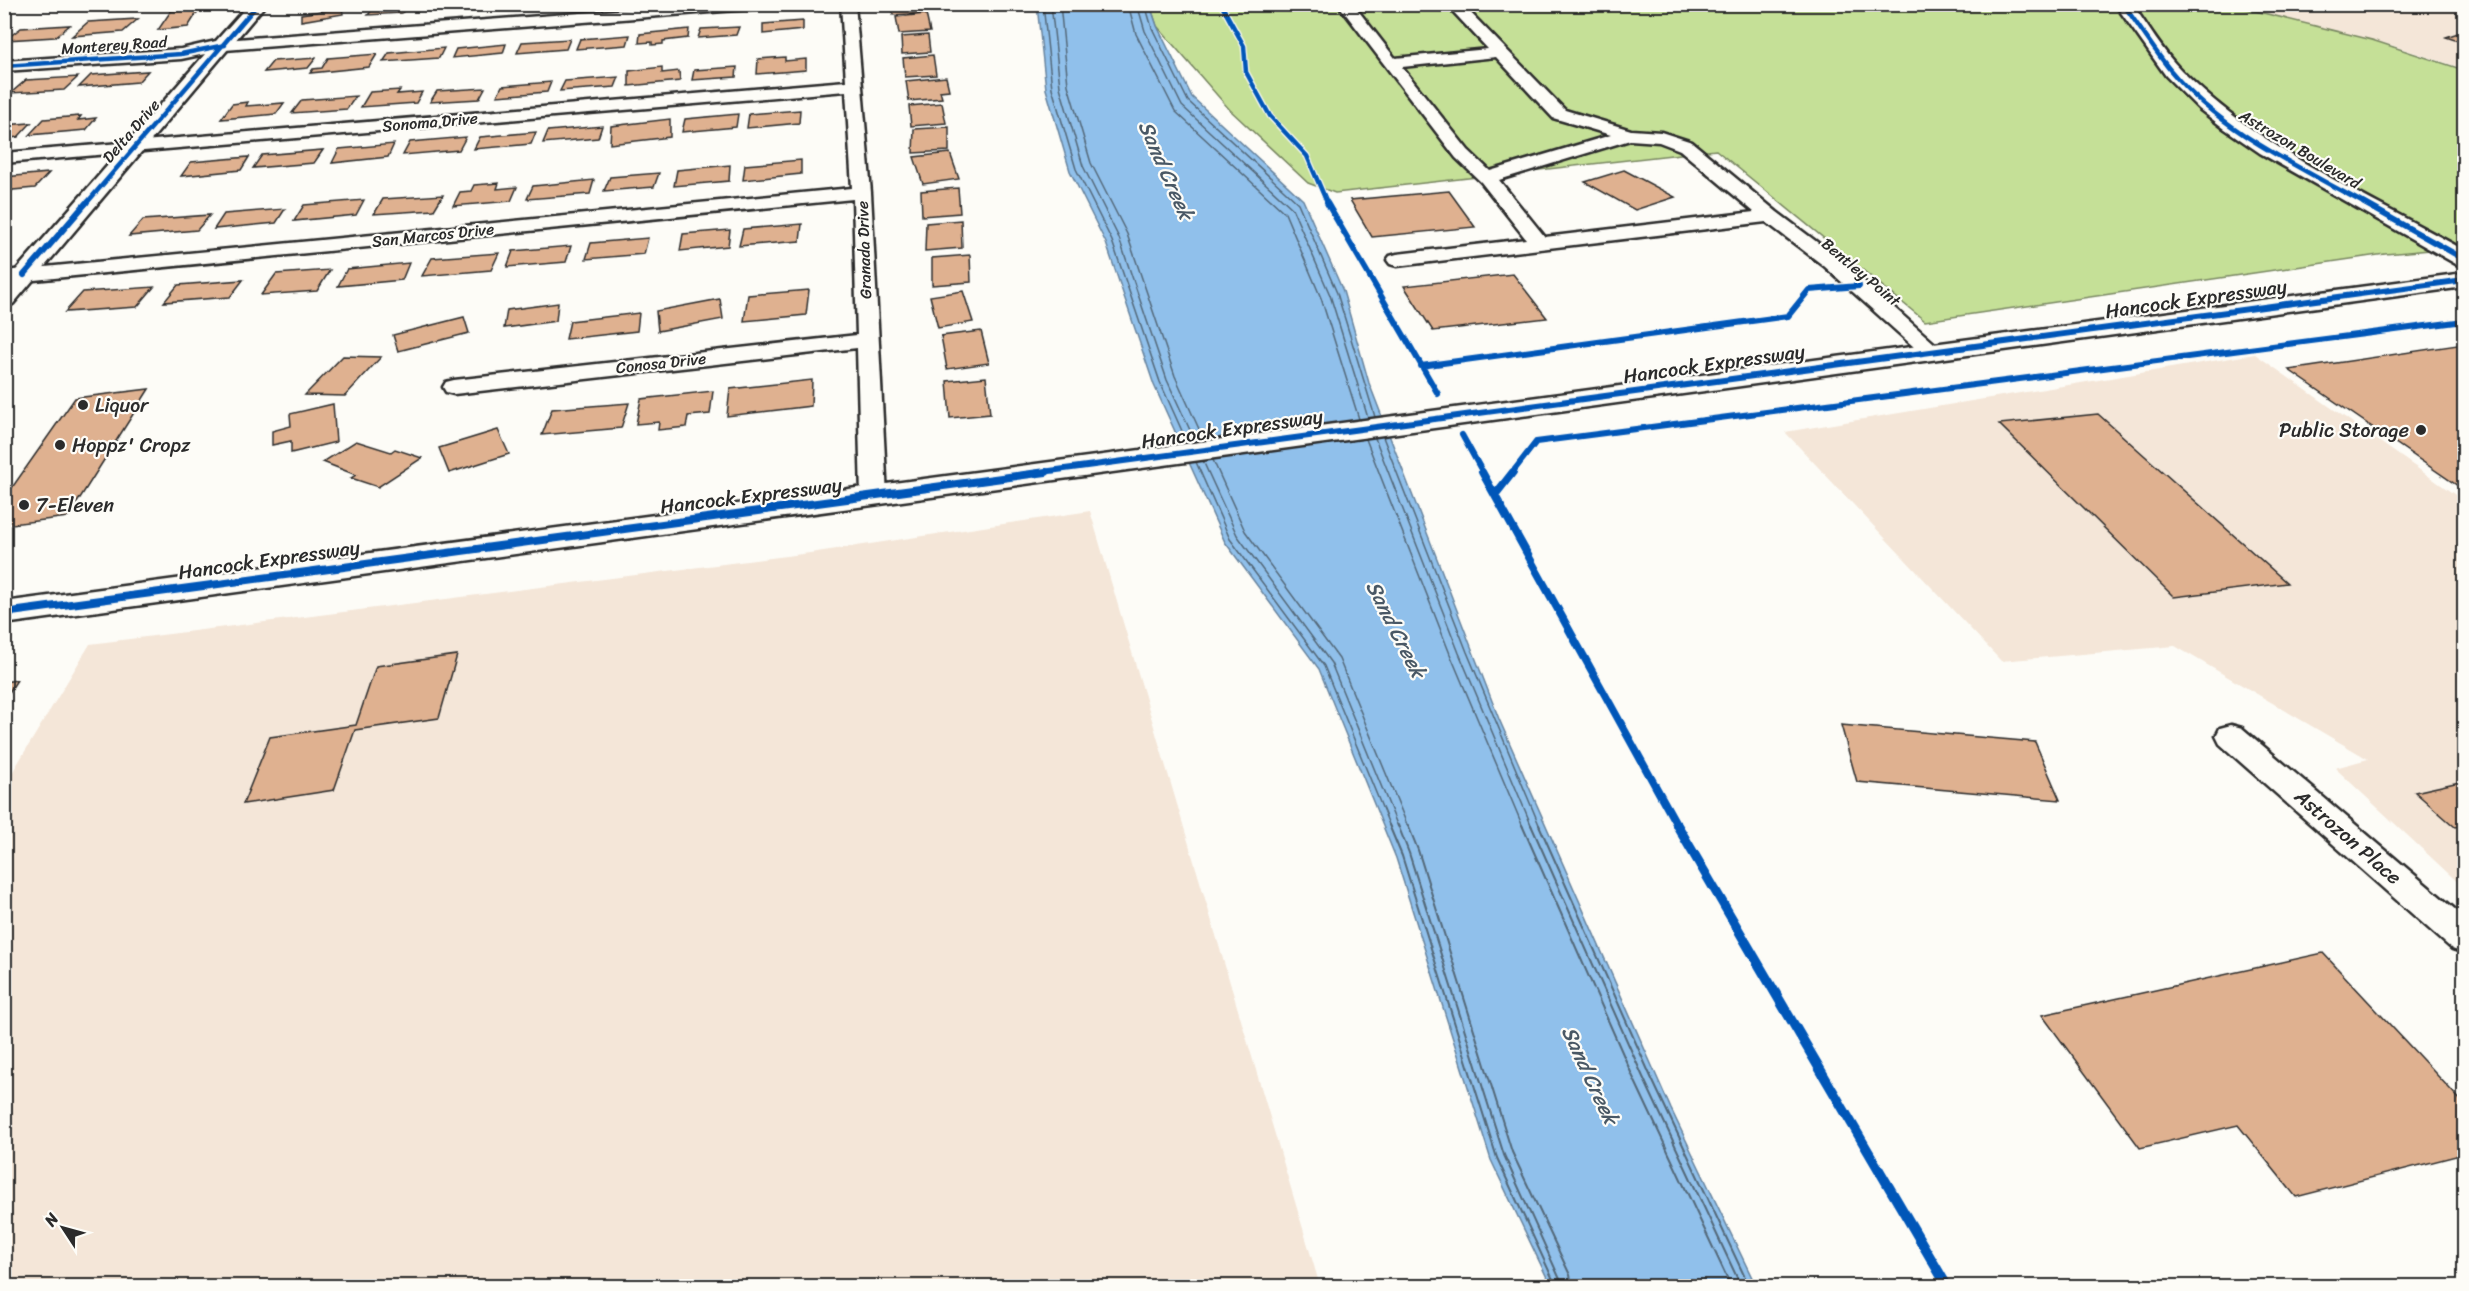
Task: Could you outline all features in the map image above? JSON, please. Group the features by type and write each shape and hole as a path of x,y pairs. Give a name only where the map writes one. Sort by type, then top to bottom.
{"main road":[{"name":"Delta Drive","path":"4,299 14,276 135,147 258,4"},
{"name":"Astrozon Boulevard","path":"2123,4 2172,72 2205,105 2267,149 2464,259"},
{"name":"Monterey Road","path":"4,57 191,43 225,45"},
{"name":"Monterey Road","path":"4,66 181,54 225,45"},
{"name":"Hancock Expressway","path":"4,613 2464,280"}],"street":[{"name":"Monterey Road","path":"225,45 762,4"},
{"name":"Granada Drive","path":"848,4 862,193 874,496"},
{"path":"1345,4 1462,154 1487,178 1540,243"},
{"path":"1453,4 1502,52 1559,114 1630,135"},
{"path":"1391,63 1502,52"},
{"name":"Sonoma Drive","path":"4,158 855,86"},
{"path":"1487,178 1630,135"},
{"name":"Bentley Point","path":"1630,135 1661,137 1686,146 1770,216 1831,262 1932,351"},
{"name":"San Marcos Drive","path":"14,276 862,193"},
{"path":"1396,260 1770,216"},
{"name":"Conosa Drive","path":"454,387 867,340"},
{"name":"Astrozon Place","path":"2231,736 2464,938"}],"shaded area":[{"path":"2231,5 2464,5 2464,69 2394,46"},
{"path":"2255,354 2464,501 2464,888 2335,768 2368,759 2175,646 2001,661 1785,432"},
{"path":"1090,511 1320,1286 5,1286 4,786 90,644 810,553"}],"green space":[{"path":"1150,5 2231,5 2372,40 2464,70 2464,247 2385,254 1925,321 1716,150 1335,193 1308,183 1230,110 1157,26"}],"water":[{"name":"Sand Creek","path":"1037,5 1150,5 1157,26 1192,97 1303,200 1343,291 1369,383 1499,719 1671,1109 1756,1286 1551,1286 1491,1160 1396,858 1319,669 1225,542 1154,385 1106,243 1070,171 1046,89"}],"building":[{"path":"409,4 402,13 368,15 376,5"},
{"path":"421,4 467,4 465,8 416,11"},
{"path":"893,4 925,4 925,13 893,15"},
{"path":"2436,4 2464,4 2464,12"},
{"path":"200,8 188,27 158,30 171,11"},
{"path":"342,8 343,14 301,21 301,14"},
{"path":"926,14 930,32 899,34 896,17"},
{"path":"138,19 123,32 72,36 88,22"},
{"path":"803,21 803,30 763,34 763,24"},
{"path":"70,25 55,37 5,40 21,28"},
{"path":"739,27 736,35 698,38 701,29"},
{"path":"689,29 688,38 663,41 663,44 639,43 640,34"},
{"path":"2464,31 2464,43 2446,37"},
{"path":"630,35 627,45 576,49 580,39"},
{"path":"928,35 930,52 902,54 901,37"},
{"path":"570,39 566,49 517,53 522,42"},
{"path":"506,44 503,53 452,58 456,49"},
{"path":"444,48 439,58 383,62 389,53"},
{"path":"377,54 369,67 310,73 313,69 322,68 328,58"},
{"path":"933,55 936,75 905,77 903,58"},
{"path":"785,57 785,61 806,59 806,70 757,74 758,59"},
{"path":"316,58 308,68 264,72 273,61"},
{"path":"662,67 662,73 679,71 680,81 629,86 629,71"},
{"path":"737,67 736,77 692,80 694,70"},
{"path":"148,71 138,82 79,87 91,75"},
{"path":"78,77 64,90 11,93 26,80"},
{"path":"619,77 615,87 560,91 565,81"},
{"path":"946,77 949,90 940,91 942,98 909,101 906,81"},
{"path":"551,82 547,92 497,96 502,86"},
{"path":"485,88 479,99 430,102 437,91"},
{"path":"400,90 397,94 422,92 416,103 361,107 370,92"},
{"path":"356,96 347,109 292,113 302,100"},
{"path":"248,102 246,106 284,103 276,114 221,119 232,104"},
{"path":"942,103 946,123 911,126 909,106"},
{"path":"800,110 799,123 747,128 749,114"},
{"path":"738,114 736,127 682,132 685,119"},
{"path":"81,116 78,120 96,118 86,130 29,135 44,119"},
{"path":"670,119 670,137 610,144 611,126"},
{"path":"31,123 18,137 4,139 4,125"},
{"path":"602,126 598,138 543,143 548,131"},
{"path":"949,127 949,151 913,153 914,129"},
{"path":"536,132 531,144 474,149 480,137"},
{"path":"466,137 459,150 403,155 410,142"},
{"path":"394,144 388,157 332,163 339,149"},
{"path":"323,150 314,163 253,168 262,155"},
{"path":"950,153 959,179 923,184 914,157"},
{"path":"249,157 241,170 181,176 191,162"},
{"path":"801,160 801,174 743,180 745,165"},
{"path":"730,165 729,181 674,186 677,170"},
{"path":"1624,170 1675,197 1635,210 1585,182"},
{"path":"49,173 35,188 13,190 4,199 4,177"},
{"path":"659,173 654,187 604,191 610,177"},
{"path":"594,180 590,194 527,199 533,186"},
{"path":"499,183 497,189 517,187 511,201 453,206 460,192 471,191 474,185"},
{"path":"958,188 960,213 922,216 921,191"},
{"path":"1449,191 1475,227 1372,237 1350,200"},
{"path":"443,195 434,210 374,214 383,199"},
{"path":"364,200 356,215 294,221 304,205"},
{"path":"285,209 276,223 214,229 224,214"},
{"path":"210,215 197,230 129,236 143,220"},
{"path":"961,220 962,248 925,251 926,223"},
{"path":"802,224 800,241 739,246 743,229"},
{"path":"730,230 728,246 680,251 683,234"},
{"path":"648,238 644,254 586,259 591,243"},
{"path":"571,246 566,262 507,267 513,251"},
{"path":"499,253 491,270 422,276 432,258"},
{"path":"970,255 971,282 932,285 932,258"},
{"path":"409,263 402,280 338,286 347,269"},
{"path":"330,270 317,291 261,295 276,274"},
{"path":"1513,274 1547,318 1433,331 1404,286"},
{"path":"243,280 230,297 164,302 178,285"},
{"path":"154,287 137,307 65,312 83,292"},
{"path":"809,290 806,315 744,321 748,295"},
{"path":"963,291 973,322 938,328 930,296"},
{"path":"720,299 723,319 658,331 656,311"},
{"path":"558,303 556,321 504,328 507,310"},
{"path":"639,313 637,331 566,339 570,321"},
{"path":"464,317 469,333 398,351 393,335"},
{"path":"981,331 989,363 947,369 941,336"},
{"name":"Public Storage","path":"2464,344 2464,490 2289,370"},
{"path":"343,356 381,357 345,396 305,395"},
{"path":"986,377 990,414 950,418 947,381"},
{"path":"812,380 811,406 727,416 730,389"},
{"path":"149,389 68,517 4,525 4,499 75,398"},
{"path":"713,391 710,414 688,416 686,427 658,430 659,422 636,424 641,399"},
{"path":"629,403 621,428 542,435 552,409"},
{"path":"333,404 336,442 291,453 291,441 272,445 272,431 291,426 290,414"},
{"path":"2098,414 2287,583 2174,597 1999,424"},
{"path":"498,430 509,454 449,473 439,448"},
{"path":"356,441 391,452 395,449 422,458 378,487 351,478 356,475 323,462"},
{"path":"457,655 439,718 355,730 334,790 243,804 270,737 356,725 376,666"},
{"path":"17,680 4,700 4,682"},
{"path":"1841,725 2035,742 2060,800 1857,782"},
{"path":"2464,781 2464,825 2455,827 2415,792"},
{"path":"2323,953 2464,1104 2464,1154 2296,1197 2238,1125 2140,1148 2042,1015"}],"cycle path":[{"path":"24,275 258,4"},
{"path":"1221,4 1244,46 1247,55 1246,72 1270,116 1307,156 1328,206 1438,394"},
{"path":"2123,4 2172,72 2206,105 2232,125 2267,149 2464,259"},
{"path":"4,66 181,54 225,45"},
{"path":"4,613 2464,280"},
{"path":"1421,366 1788,316 1809,290 1859,286"},
{"path":"1495,495 1536,442 2464,321"},
{"path":"1462,435 1676,823 1947,1286"}],"place":[{"name":"Liquor","path":"83,405"},
{"name":"Public Storage","path":"2421,430"},
{"name":"Hoppz' Cropz","path":"60,445"},
{"name":"7-Eleven","path":"24,505"}]}
